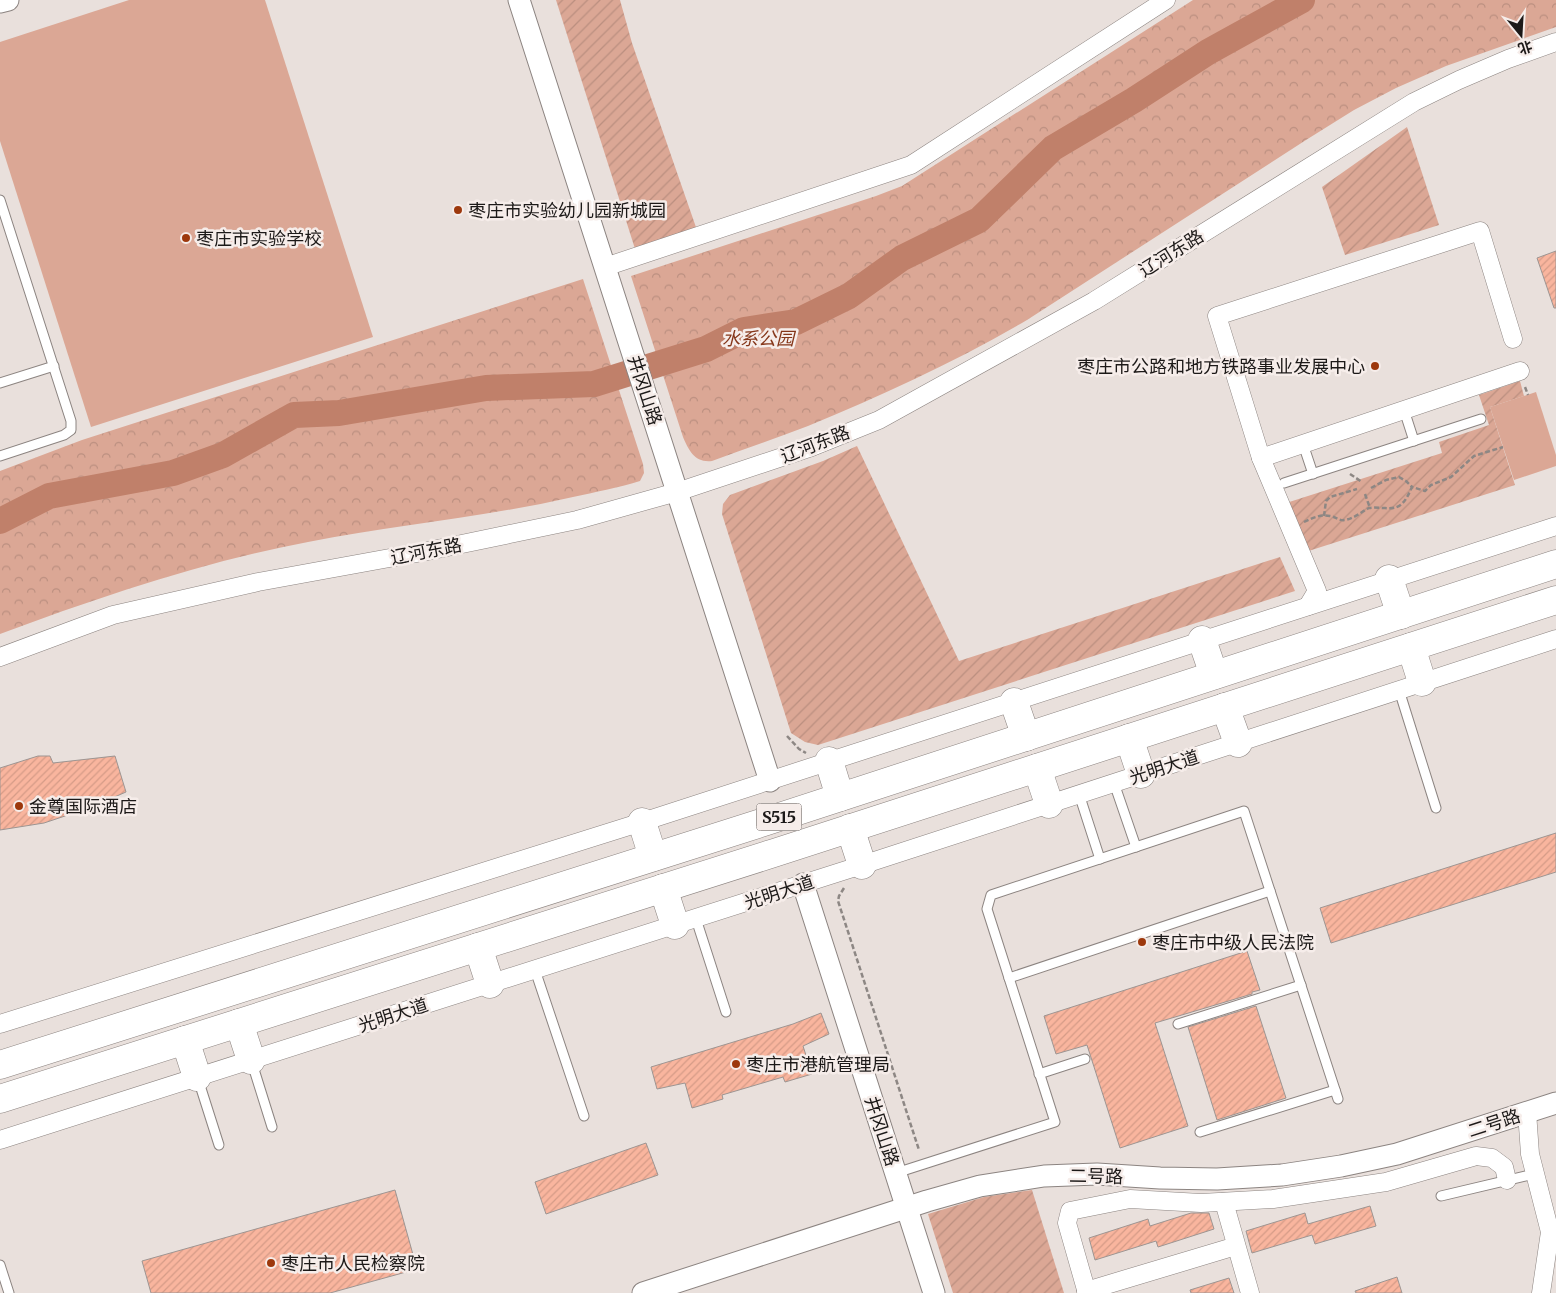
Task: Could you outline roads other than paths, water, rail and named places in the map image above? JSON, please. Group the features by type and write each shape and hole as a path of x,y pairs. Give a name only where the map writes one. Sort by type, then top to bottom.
{"main road":[{"name":"S515","path":"0,1065 840,797 1556,564"},
{"path":"1389,579 1401,614"},
{"name":"S515","path":"0,1099 663,888 1556,600"},
{"path":"1202,640 1214,675"},
{"path":"1411,646 1411,686"},
{"path":"1014,702 1026,737"},
{"path":"1225,707 1238,743"},
{"path":"1129,738 1141,774"},
{"path":"821,758 840,797"},
{"path":"1036,768 1049,804"},
{"path":"642,822 653,857"},
{"path":"850,828 854,875"},
{"path":"663,888 685,922"},
{"path":"478,947 490,984"},
{"path":"239,1023 251,1060"},
{"path":"185,1040 197,1077"}],"street":[{"path":"0,2 8,0"},
{"name":"井冈山路","path":"519,0 770,780"},
{"path":"605,267 911,165 1166,0"},
{"name":"辽河东路","path":"0,657 113,615 258,582 428,551 577,520 678,492 812,447 879,420 1094,301 1414,102 1458,80 1508,59 1556,42"},
{"path":"1308,606 1317,591 1261,458 1217,316 1480,231 1514,339"},
{"path":"1261,458 1520,371"},
{"name":"S515","path":"0,1024 642,822 770,780 821,758 1014,702 1556,526"},
{"name":"光明大道","path":"0,1140 803,884 854,875 1049,804 1556,639"},
{"name":"井冈山路","path":"803,884 934,1293"},
{"name":"二号路","path":"643,1293 980,1186 1044,1176 1097,1174 1217,1179 1282,1175 1341,1166 1397,1154 1556,1103"},
{"path":"1527,1112 1530,1154 1550,1232 1546,1284"},
{"path":"1236,1246 1087,1292 1067,1222 1070,1211 1130,1199 1202,1203 1273,1199 1386,1182 1476,1156 1492,1158 1504,1167 1507,1180"},
{"path":"1224,1202 1250,1293"}],"lane":[{"path":"0,200 71,421 71,430 64,436 0,456"},
{"path":"0,384 54,366"},
{"path":"1404,410 1414,440"},
{"path":"1284,483 1481,419"},
{"path":"1303,444 1313,474"},
{"path":"1411,686 1436,808"},
{"path":"1114,783 1136,847"},
{"path":"1079,794 1100,859"},
{"path":"895,1173 1055,1122 987,909 992,895 1244,811 1338,1099"},
{"path":"1009,978 1270,891"},
{"path":"685,922 726,1012"},
{"path":"536,970 584,1116"},
{"path":"1178,1024 1301,985"},
{"path":"1039,1074 1085,1059"},
{"path":"251,1060 272,1128"},
{"path":"197,1077 219,1145"},
{"path":"1200,1132 1336,1090"},
{"path":"1441,1196 1534,1174"},
{"path":"0,1265 8,1293"}],"waterway":[{"path":"0,521 49,496 173,473 223,455 294,415 339,413 486,388 594,384 706,349 744,330 796,322 849,296 902,258 979,220 1053,148 1134,100 1208,52 1302,0"}],"place":[{"name":"枣庄市实验幼儿园新城园","path":"458,210"},
{"name":"枣庄市实验学校","path":"186,238"},
{"name":"枣庄市公路和地方铁路事业发展中心","path":"1375,366"},
{"name":"金尊国际酒店","path":"19,806"},
{"name":"枣庄市中级人民法院","path":"1142,942"},
{"name":"枣庄市港航管理局","path":"736,1064"},
{"name":"枣庄市人民检察院","path":"271,1263"}],"park label":[{"name":"水系公园","path":"758,338"}]}
